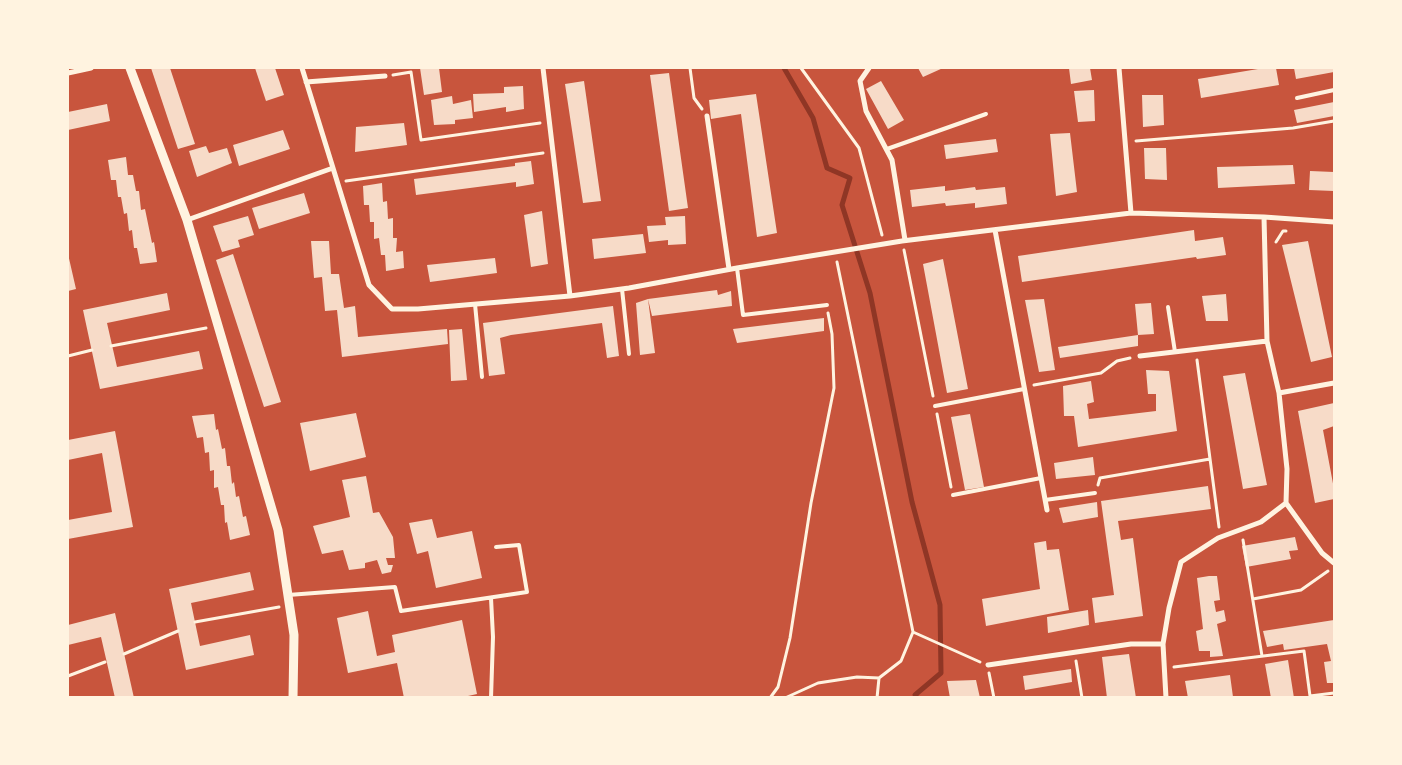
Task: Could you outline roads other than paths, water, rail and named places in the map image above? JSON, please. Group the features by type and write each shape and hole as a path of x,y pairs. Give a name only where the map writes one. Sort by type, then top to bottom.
{"street":[{"path":"68,73 91,68"},
{"path":"130,68 187,220 278,530 294,635 293,698"},
{"path":"302,68 369,285 392,309 418,309 570,296 622,289 903,240 1131,214 1264,217 1334,222"},
{"path":"543,68 570,296"},
{"path":"869,68 860,81 866,111 892,160 903,240"},
{"path":"1119,68 1131,214"},
{"path":"306,82 385,76"},
{"path":"707,116 729,269"},
{"path":"187,220 333,168"},
{"path":"1264,217 1267,341 1280,393 1287,469 1286,502 1322,553 1334,565"},
{"path":"995,230 1047,510"},
{"path":"1140,356 1267,341"},
{"path":"1280,393 1334,383"},
{"path":"1166,698 1163,644 1181,562 1221,538 1261,522 1286,502"},
{"path":"988,665 1131,644 1163,644"}],"lane":[{"path":"1297,98 1334,90"},
{"path":"886,149 986,114"},
{"path":"737,268 743,316 826,305"},
{"path":"622,289 628,354"},
{"path":"475,304 482,377"},
{"path":"1168,307 1175,352"},
{"path":"935,406 1024,388"},
{"path":"953,495 1041,478"},
{"path":"1045,500 1095,493"},
{"path":"288,595 395,587 401,611 526,592 518,545 496,547"},
{"path":"491,598 494,637 491,698"}],"waterway":[{"path":"784,68 813,118 827,168 850,178 842,205 870,293 912,502 940,605 941,673 915,695 917,698"}]}
